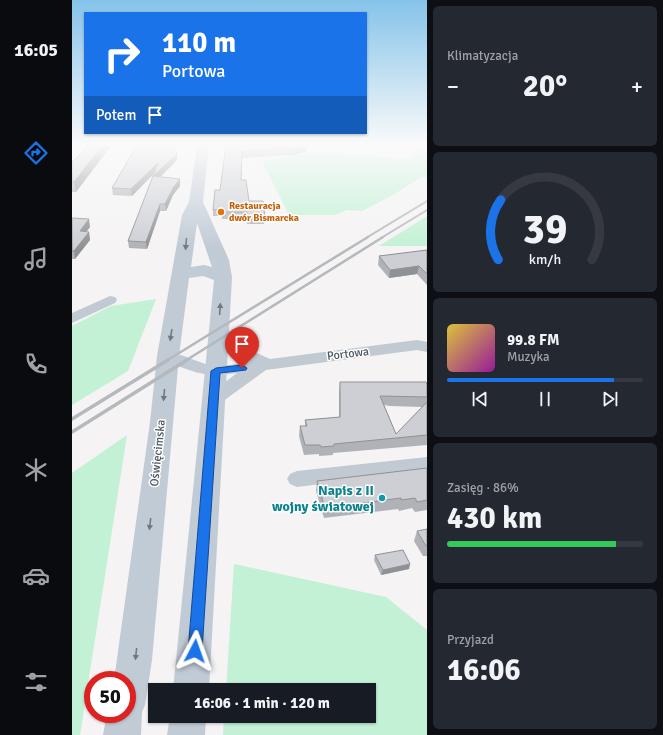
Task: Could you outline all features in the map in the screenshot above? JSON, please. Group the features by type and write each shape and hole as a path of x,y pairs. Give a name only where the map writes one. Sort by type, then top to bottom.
{"main road":[{"name":"Oświęcimska","path":"133,671 162,422 168,356 190,215 196,202 199,179"},
{"name":"Oświęcimska","path":"192,683 223,277 220,260 196,202"},
{"path":"182,274 204,270 223,277"},
{"path":"122,735 124,723"},
{"path":"186,735 187,723"}],"street":[{"path":"72,319 110,300"},
{"path":"218,342 269,365"},
{"name":"Portowa","path":"168,356 193,367 216,371 416,345 427,347"},
{"name":"Portowa","path":"213,400 244,376 269,365"},
{"path":"297,479 427,464"}],"green space":[{"path":"271,179 417,179 393,195 362,211 347,210 335,215 289,215"},
{"path":"427,216 427,246 379,246 421,220"},
{"path":"156,299 128,371 72,405 72,326 111,306"},
{"path":"127,435 90,671 84,671 84,709 80,735 72,735 72,473"},
{"path":"234,564 386,597 427,630 427,735 223,735 224,723 376,723 376,683 226,683"}],"building":[{"path":"117,179 141,179 131,189 112,188"},
{"path":"152,179 180,179 173,188 165,204 160,204 146,242 128,241"},
{"path":"221,179 246,180 249,201 263,201 265,217 247,217 247,212 222,212 222,209 213,210 215,190 220,190"},
{"path":"72,218 89,219 80,231 89,232 74,251 72,251"},
{"path":"427,250 427,274 419,266 390,270 379,256"},
{"path":"340,382 426,382 427,397 380,396 396,434 427,402 427,435 334,444 334,446 321,447 320,445 305,445 300,426 307,426 305,420 340,417"},
{"path":"427,468 427,500 417,502 415,498 401,500 401,498 325,508 317,481"},
{"path":"427,529 427,546 426,546 417,531"},
{"path":"403,550 410,564 383,570 375,555"}],"railway":[{"path":"366,238 427,201"},
{"path":"381,238 427,210"},
{"path":"166,361 368,237"},
{"path":"185,361 383,237"},
{"path":"72,419 168,360"},
{"path":"72,432 187,360"}],"place":[{"name":"Restauracja dwór Bismarcka","path":"221,212"},
{"name":"Napis z II wojny światowej","path":"382,498"}],"route":[{"path":"195,651 216,371 242,368"}]}
